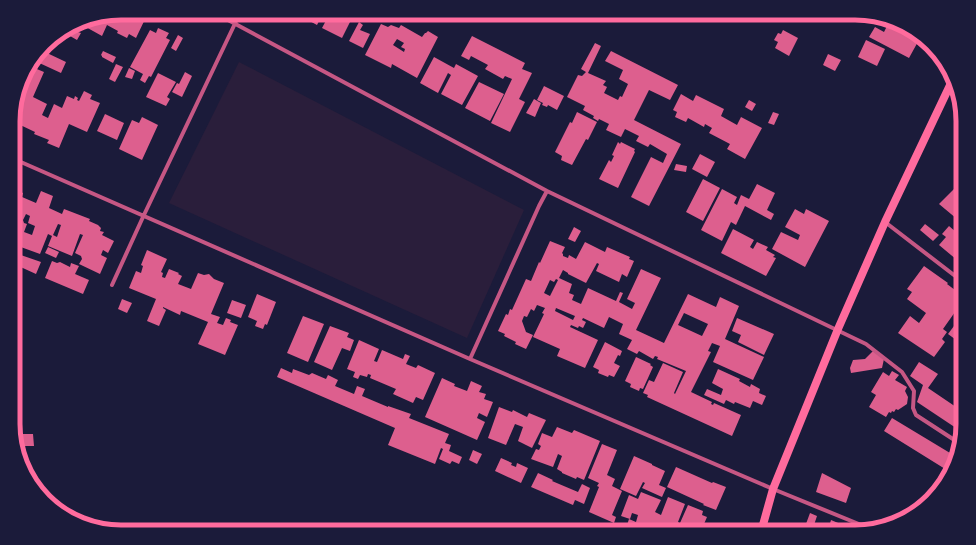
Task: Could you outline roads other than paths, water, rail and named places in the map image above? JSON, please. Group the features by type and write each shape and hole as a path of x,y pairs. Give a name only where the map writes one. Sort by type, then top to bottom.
{"main road":[{"path":"763,525 772,489 838,329 885,222 950,86"}],"street":[{"path":"228,20 547,191 838,329 866,344 902,372 914,391 913,408 916,415 955,440"},
{"path":"112,285 143,216 237,20"},
{"path":"20,162 470,359 772,489 861,525"},
{"path":"470,359 547,191"},
{"path":"885,222 956,277"}]}
